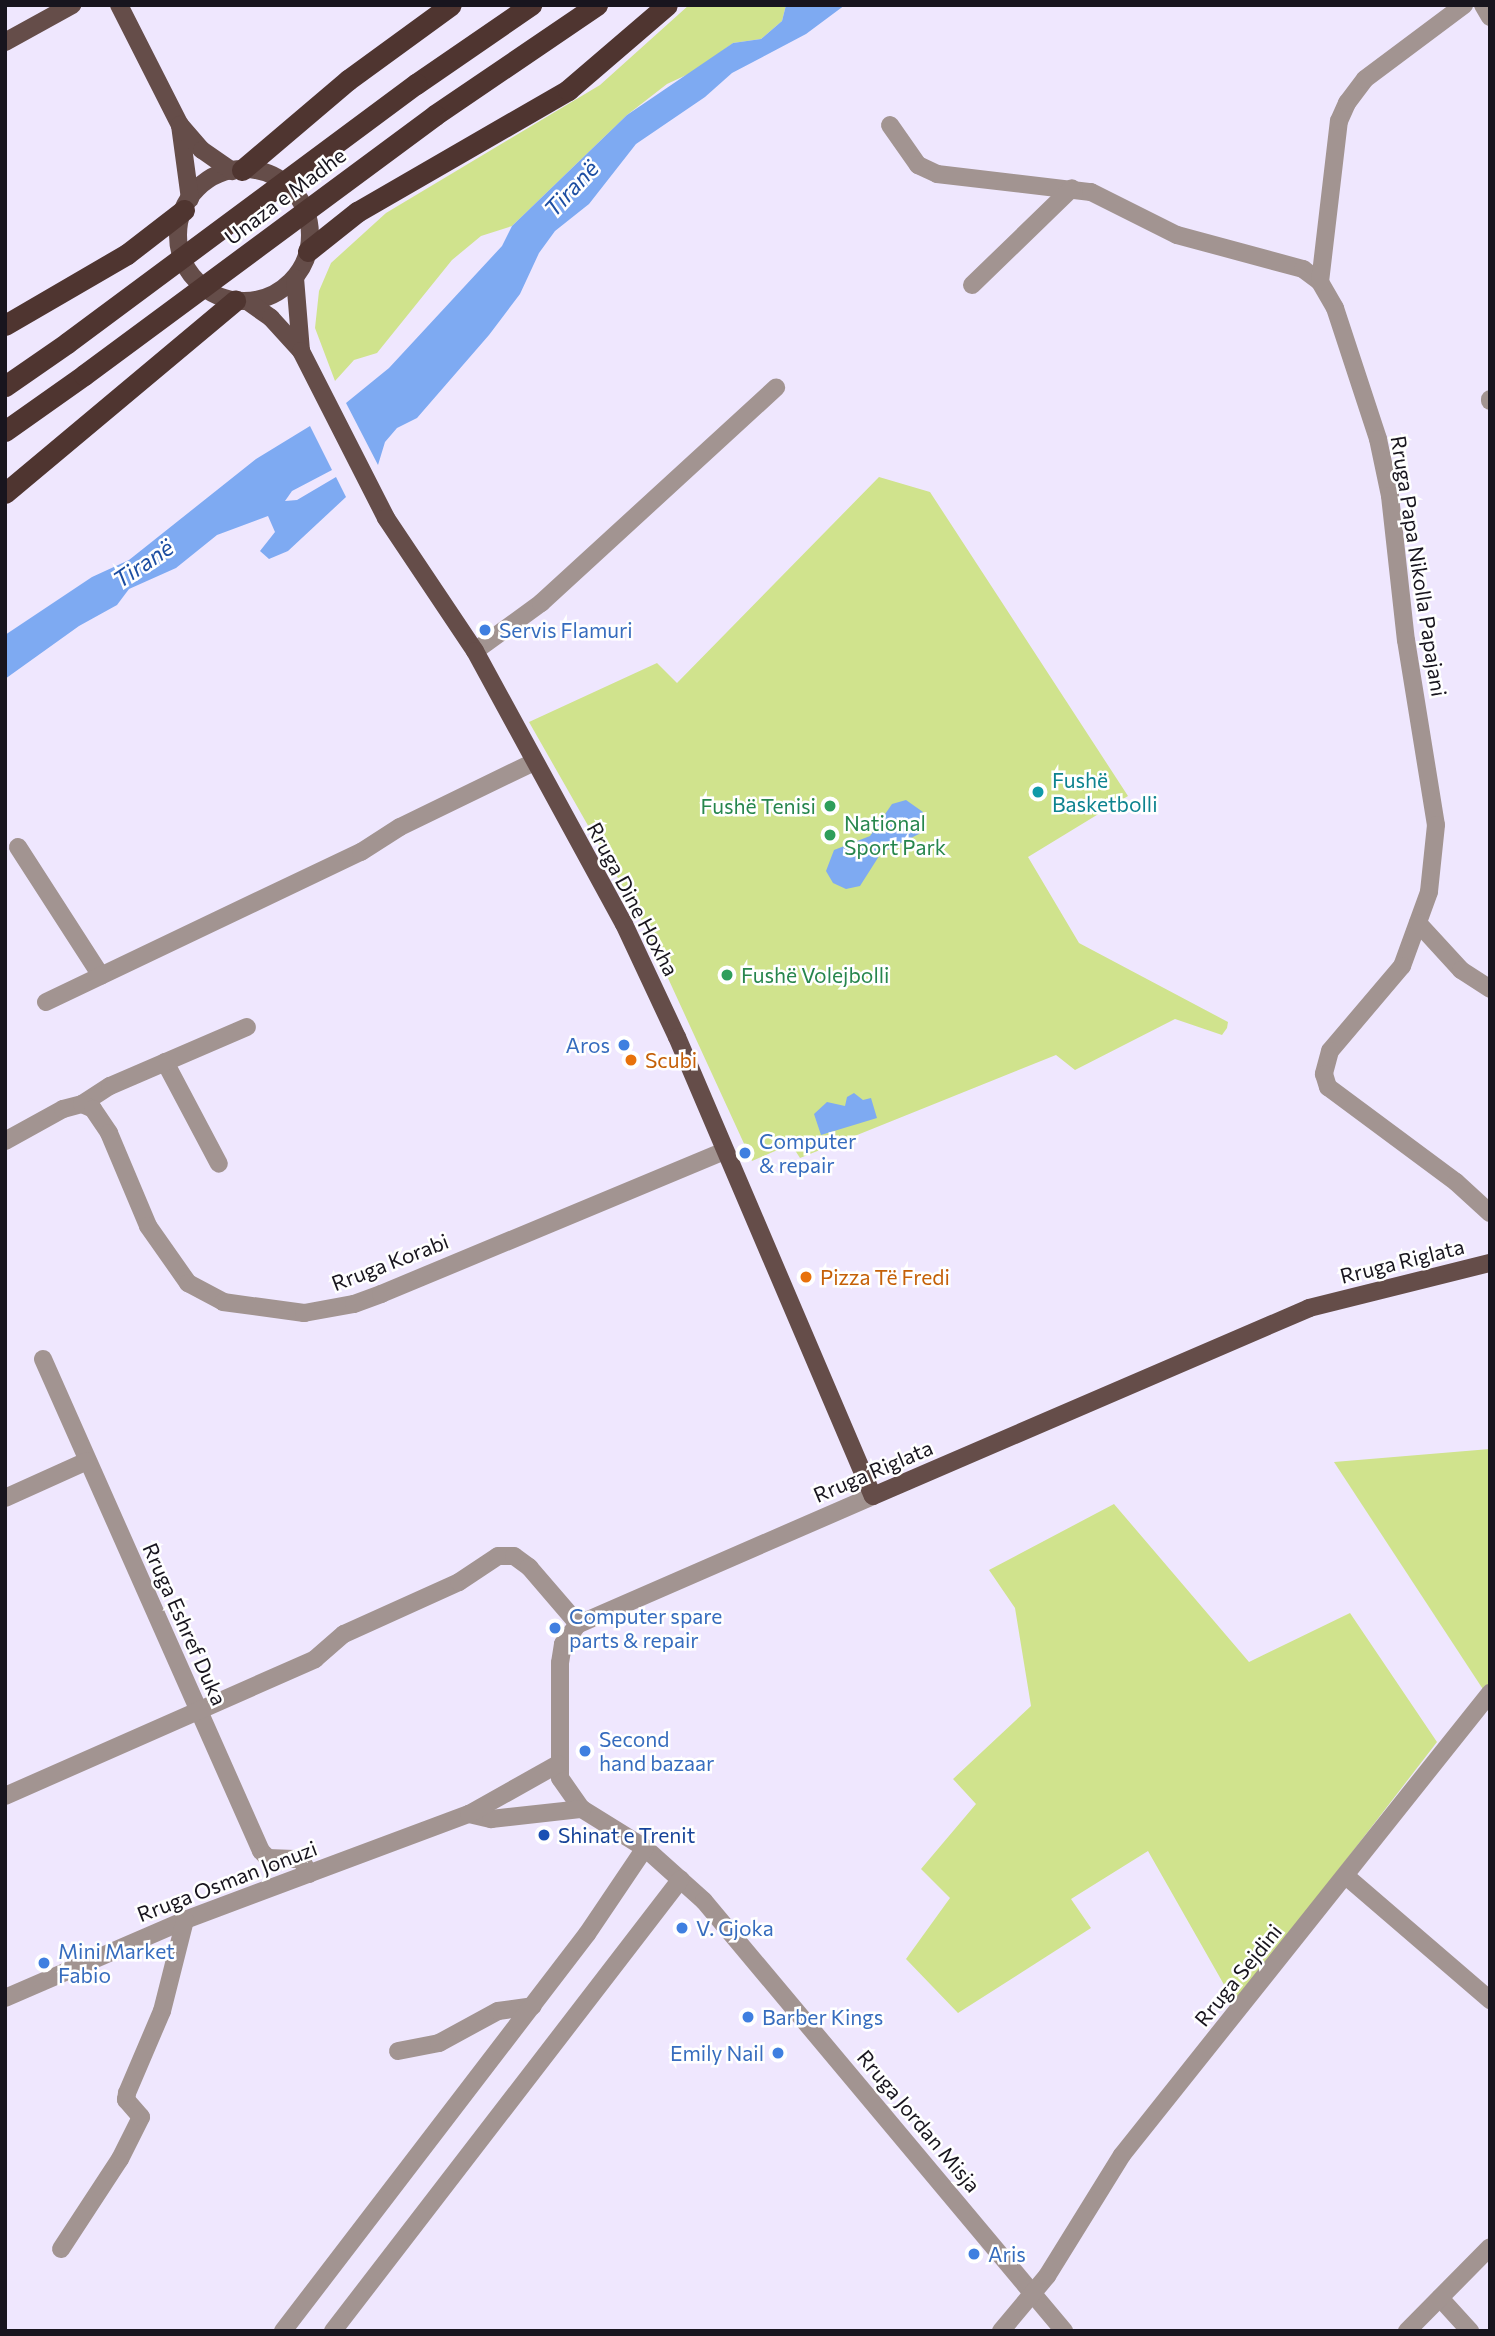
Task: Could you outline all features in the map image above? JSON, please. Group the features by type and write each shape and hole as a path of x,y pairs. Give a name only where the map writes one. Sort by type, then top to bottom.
{"highway":[{"path":"237,170 348,80 451,5"},
{"name":"Unaza e Madhe","path":"5,386 416,84 531,5"},
{"name":"Unaza e Madhe","path":"5,431 435,115 597,5"},
{"path":"308,251 357,212 568,90 667,5"},
{"path":"5,325 127,254 187,205"},
{"path":"5,493 241,301"}],"main road":[{"path":"5,42 72,5"},
{"name":"Rruga Dine Hoxha","path":"119,5 180,125 202,150 237,170 268,174 297,195 310,228 308,251 295,278 301,351"},
{"name":"Rruga Dine Hoxha","path":"180,125 187,205 178,235 185,265 204,288 241,301 271,317 301,351 386,518 475,651 532,764 652,980 873,1496"},
{"path":"187,205 205,183 237,170"},
{"path":"241,301 281,290 295,278"},
{"name":"Rruga Riglata","path":"873,1496 1296,1313 1490,1264"}],"street":[{"path":"1321,282 1339,121 1346,103 1365,79 1464,5"},
{"path":"1483,5 1490,17"},
{"path":"890,125 918,165 937,174 1091,192 1177,235 1303,268 1321,282"},
{"path":"972,285 1072,188"},
{"name":"Rruga Papa Nikolla Papajani","path":"1321,282 1335,308 1365,394 1390,496 1404,628 1436,825 1429,892 1402,966 1330,1051 1324,1074 1328,1087 1456,1182 1490,1213"},
{"path":"475,651 541,603 776,388"},
{"path":"46,1002 361,852 400,827 532,764"},
{"path":"18,847 101,976"},
{"path":"1418,923 1461,970 1490,989"},
{"path":"5,1141 44,1118 82,1104 110,1086 247,1027"},
{"path":"165,1062 219,1164"},
{"name":"Rruga Korabi","path":"82,1104 102,1119 148,1226 188,1283 223,1303 277,1312 304,1313 354,1304 724,1151"},
{"name":"Rruga Eshref Duka","path":"43,1359 261,1852 268,1858 301,1859 309,1874"},
{"path":"5,1498 87,1461"},
{"name":"Rruga Riglata","path":"578,1624 873,1496"},
{"path":"5,1796 316,1659 344,1634 459,1582 498,1556 514,1556 529,1567 578,1624 563,1644 558,1764 564,1790 582,1809 645,1848 681,1879 333,2331"},
{"name":"Rruga Sejdini","path":"1001,2331 1034,2295 1122,2155 1348,1877 1490,1693"},
{"name":"Rruga Osman Jonuzi","path":"5,1998 185,1920 468,1814 558,1764"},
{"name":"Rruga Osman Jonuzi","path":"468,1814 491,1819 582,1809"},
{"path":"283,2331 533,2006 624,1884 645,1848"},
{"path":"1348,1877 1490,2000"},
{"name":"Rruga Jordan Misja","path":"681,1879 1064,2331"},
{"path":"61,2249 141,2117 127,2100 127,2093 162,2011 185,1920"},
{"path":"398,2051 439,2043 505,2009 533,2006"},
{"path":"1407,2331 1490,2247"},
{"path":"1440,2298 1470,2331"}],"green space":[{"path":"689,5 786,5 782,21 761,39 733,43 695,71 667,84 627,115 512,226 481,236 452,260 377,353 354,360 335,381 315,328 319,291 331,263 386,213 600,85"},
{"name":"National Sport Park","path":"879,477 930,492 1128,796 1028,857 1079,943 1228,1022 1227,1028 1222,1035 1175,1019 1075,1070 1056,1055 800,1158 791,1144 752,1161 639,915 529,722 657,663 677,683"},
{"path":"1490,1449 1490,1700 1334,1462"},
{"path":"1114,1504 1249,1662 1350,1613 1437,1742 1235,2004 1148,1851 1071,1899 1091,1928 958,2013 906,1959 950,1898 921,1869 976,1804 953,1779 1031,1706 1015,1608 989,1570"}],"water":[{"name":"Tiranë","path":"786,5 845,5 806,34 732,73 705,97 636,144 589,204 555,231 539,253 520,294 489,335 417,418 397,428 385,442 378,465 346,403 389,368 502,246 512,226 627,115 733,43 761,39 782,21"},
{"name":"Tiranë","path":"310,426 332,470 292,491 285,501 297,500 336,477 346,497 288,551 269,559 260,551 275,532 268,516 217,535 176,568 129,589 117,605 79,626 5,679 5,635 92,577 129,560 256,459"},
{"path":"906,800 923,812 921,833 881,853 860,886 846,889 833,883 826,871 834,850 870,836 892,804"},
{"path":"854,1093 863,1100 871,1098 877,1118 821,1135 814,1114 827,1102 845,1106 847,1097"}],"place":[{"name":"Servis Flamuri","path":"485,630"},
{"name":"Fushë Basketbolli","path":"1038,792"},
{"name":"Fushë Tenisi","path":"830,806"},
{"name":"National Sport Park","path":"830,835"},
{"name":"Fushë Volejbolli","path":"727,975"},
{"name":"Aros","path":"624,1045"},
{"name":"Scubi","path":"631,1060"},
{"name":"Computer & repair","path":"745,1153"},
{"name":"Pizza Të Fredi","path":"806,1277"},
{"name":"Computer spare parts & repair","path":"555,1628"},
{"name":"Second hand bazaar","path":"585,1751"},
{"name":"Shinat e Trenit","path":"544,1835"},
{"name":"V. Gjoka","path":"682,1928"},
{"name":"Mini Market Fabio","path":"44,1963"},
{"name":"Barber Kings","path":"748,2017"},
{"name":"Emily Nail","path":"778,2053"},
{"name":"Aris","path":"974,2254"}]}
